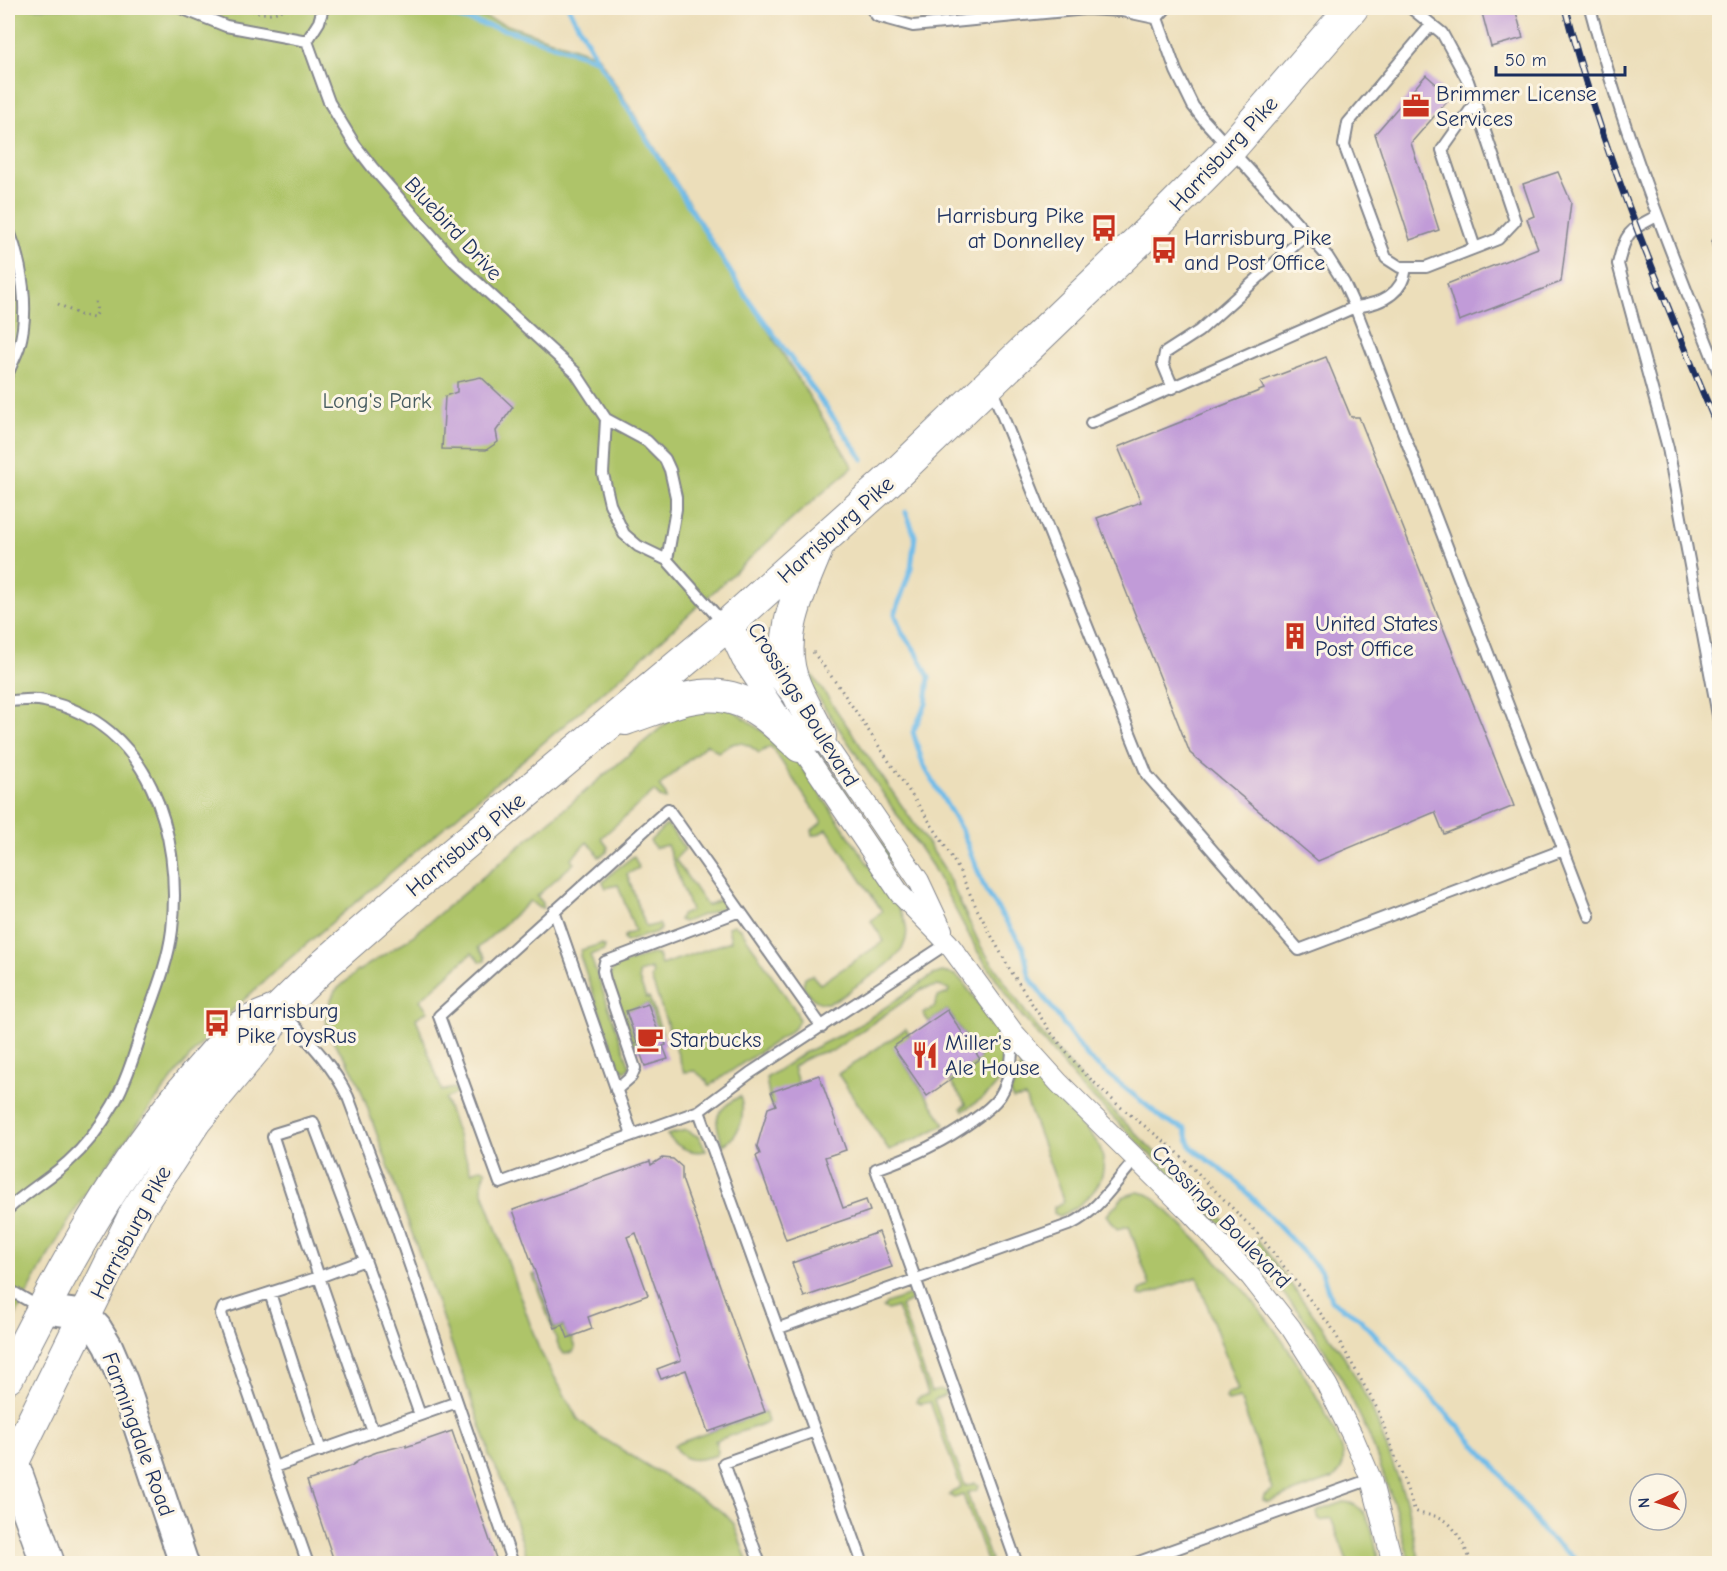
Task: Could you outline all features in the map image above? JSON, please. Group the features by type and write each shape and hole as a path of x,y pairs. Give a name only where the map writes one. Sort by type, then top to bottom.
{"highway":[{"path":"9,1465 48,1563"}],"main road":[{"name":"Harrisburg Pike","path":"9,1465 85,1315 122,1203 153,1129 203,1068 241,1027 279,1009 323,966 418,883 726,626 818,545 990,386 1119,261 1230,149 1352,8"},
{"path":"810,741 788,660 788,636 795,603 818,545"},
{"path":"608,725 690,698 715,694 746,703 810,741"},
{"name":"Harrisburg Pike","path":"8,1377 44,1309 122,1203"}],"street":[{"name":"Crossings Boulevard","path":"726,626 755,650 784,684 810,741 900,894 948,943 1013,1032 1059,1083 1190,1212 1251,1277 1291,1328 1327,1385 1371,1479 1393,1563"},
{"path":"44,1309 85,1315"},
{"name":"Farmingdale Road","path":"85,1315 97,1328 116,1362 184,1563"}],"lane":[{"path":"181,8 226,26 307,41 319,22 323,8"},
{"path":"872,8 877,16 913,26 1086,9 1122,11 1157,18"},
{"path":"1144,8 1157,18 1184,89 1203,119 1307,234 1336,270 1355,307 1589,916"},
{"path":"1157,18 1166,8"},
{"path":"1413,8 1442,33 1468,81 1515,221 1498,239 1426,267 1400,267 1386,258 1344,145 1348,123 1431,25"},
{"path":"1590,8 1600,48 1657,216 1719,376"},
{"name":"Bluebird Drive","path":"307,41 329,102 372,167 454,262 575,372 606,419 647,441 665,459 676,497 667,560"},
{"path":"1475,248 1442,150 1476,102"},
{"path":"1657,216 1637,226 1625,239 1618,264 1668,448 1719,726"},
{"path":"8,228 20,271 25,310 19,347 8,373"},
{"path":"1173,388 1163,364 1165,353 1198,331 1307,234"},
{"path":"1719,241 1719,251"},
{"path":"1091,423 1355,307 1374,305 1389,297 1405,277 1406,267"},
{"path":"990,386 1148,775 1299,950 1563,850"},
{"path":"606,419 603,474 610,504 617,521 630,541 667,560 726,626"},
{"path":"8,701 42,700 81,711 108,730 138,762 150,783 171,850 174,906 166,962 129,1071 113,1104 82,1149 56,1173 8,1209"},
{"path":"822,1027 668,809 439,1016 500,1183 699,1111 750,1073 822,1027 948,943"},
{"path":"554,910 632,1134"},
{"path":"616,1090 631,1077 635,1068 603,971 607,959 740,911"},
{"path":"279,1009 325,1059 348,1097 396,1225 513,1563"},
{"path":"1013,1032 1011,1069 1000,1097 975,1119 942,1142 919,1154 876,1169 1017,1563"},
{"path":"699,1111 863,1563"},
{"path":"373,1432 319,1277 273,1137 274,1134 313,1122 420,1416"},
{"path":"779,1328 1054,1231 1083,1218 1094,1209 1136,1160"},
{"path":"308,1563 221,1314 223,1308 365,1260"},
{"path":"8,1289 44,1309"},
{"path":"270,1293 321,1450"},
{"path":"274,1467 457,1402"},
{"path":"760,1563 724,1463 815,1431"},
{"path":"1133,1563 1371,1479"}],"path":[{"path":"246,8 255,12 271,13 286,8"},
{"path":"58,304 80,315 93,318 97,312 95,301"},
{"path":"807,645 840,688 939,836 1009,968 1049,1030 1082,1071 1118,1105 1175,1150 1260,1236 1332,1328 1352,1363 1378,1410 1415,1511 1423,1515 1438,1517 1451,1526 1473,1563"}],"green space":[{"name":"Long's Park","path":"8,8 457,8 598,56 853,467 800,512 623,675 276,970 217,1025 183,1065 86,1192 8,1330"},
{"path":"800,671 813,676 928,844 944,868 981,947 1046,1039 1097,1095 1250,1246 1257,1239 1344,1356 1371,1406 1406,1500 1420,1563 1410,1563 1394,1504 1369,1435 1342,1379 1310,1326 1247,1249 1082,1087 1021,1015 978,952 932,866"},
{"path":"767,678 909,885 906,885 764,680"},
{"path":"726,705 788,750 899,909 907,934 904,945 890,962 835,1000 823,1003 810,995 803,985 805,977 812,975 820,984 884,941 871,921 882,911 827,829 813,835 812,830 822,822 771,746 759,753 743,743 734,743 718,752 707,744 659,786 666,795 666,799 661,798 654,791 601,838 608,847 607,852 599,857 587,842 571,859 574,863 537,896 543,903 543,908 539,908 530,901 478,948 485,957 485,961 481,962 472,953 420,1000 428,1011 416,1018 442,1091 453,1088 457,1090 455,1094 445,1099 471,1172 482,1168 486,1171 482,1189 539,1349 578,1419 596,1434 723,1512 734,1524 748,1563 529,1563 500,1475 489,1456 487,1444 359,1084 348,1062 332,1040 327,1027 326,1010 335,991 358,971 409,939 675,716"},
{"path":"668,825 685,849 675,859 707,906 719,900 723,904 722,908 684,922 679,920 681,915 691,911 667,845 655,848 650,841"},
{"path":"634,856 639,868 627,874 646,927 659,924 661,928 659,931 626,942 624,936 635,931 618,885 606,888 603,882"},
{"path":"734,925 740,928 796,1011 799,1020 795,1028 709,1086 706,1080 695,1071 684,1072 651,978 653,973 651,969 639,973 639,979 646,998 649,997 662,1033 659,1034 648,1004 627,1011 637,1043 633,1045 610,975 617,966 652,954 658,955 661,965 731,941 728,927"},
{"path":"601,944 605,946 604,950 590,955 630,1067 626,1071 619,1067 580,956 581,950"},
{"path":"942,972 955,975 962,981 989,1019 1003,1047 1005,1061 1002,1076 986,1095 963,1111 961,1108 966,1104 949,1080 980,1058 947,1010 929,1022 923,1014 934,1007 938,997 948,993 949,989 938,986 922,989 832,1051 816,1054 798,1063 793,1067 798,1083 776,1105 771,1106 766,1078 804,1053 856,1027 933,975"},
{"path":"906,1029 910,1036 894,1048 945,1124 889,1150 838,1074"},
{"path":"1021,1065 1025,1066 1097,1142 1102,1154 1101,1177 1096,1187 1080,1204 1059,1216 1054,1213 1054,1207 1064,1202 1025,1097 1013,1099 1010,1094"},
{"path":"740,1096 742,1117 738,1130 723,1145 718,1128 718,1116 725,1106"},
{"path":"686,1130 699,1137 706,1151 684,1149 667,1135"},
{"path":"1138,1192 1153,1197 1216,1260 1241,1286 1284,1343 1329,1420 1342,1450 1343,1464 1334,1478 1268,1502 1263,1500 1264,1495 1273,1490 1240,1398 1228,1401 1226,1398 1228,1393 1238,1390 1197,1277 1143,1296 1139,1295 1140,1290 1150,1286 1129,1226 1117,1229 1107,1215 1123,1197"},
{"path":"536,1274 555,1328 563,1325 568,1338 571,1337 575,1348 573,1352 564,1354 559,1347 533,1275"},
{"path":"910,1296 911,1301 901,1306 931,1392 941,1390 946,1392 944,1396 934,1400 965,1486 975,1483 979,1485 977,1490 967,1493 991,1560 987,1561 963,1495 954,1498 949,1495 961,1487 930,1402 921,1404 916,1402 918,1398 928,1394 897,1307 888,1310 883,1308 886,1303"},
{"path":"765,1412 768,1422 715,1441 717,1455 698,1459 687,1458 677,1451 674,1445"},
{"path":"1344,1502 1361,1509 1366,1516 1379,1563 1348,1563 1331,1518 1319,1520 1318,1511"}],"building":[{"path":"1470,8 1515,8 1523,38 1491,47 1481,9 1471,11"},
{"path":"1426,75 1451,97 1411,143 1439,230 1410,240 1375,134"},
{"path":"1558,172 1571,202 1561,282 1459,321 1447,284 1538,248 1527,219 1534,216 1523,184"},
{"name":"United States Post Office","path":"1326,357 1351,417 1359,417 1514,806 1444,834 1435,812 1318,861 1190,753 1097,518 1141,502 1118,447 1264,389 1260,382"},
{"path":"481,377 513,407 496,431 498,442 486,450 442,449 445,396 457,392 457,382"},
{"name":"Starbucks","path":"648,1004 659,1034 662,1033 666,1045 663,1046 668,1059 645,1066 640,1052 636,1053 633,1045 637,1043 626,1011"},
{"path":"947,1010 980,1059 927,1096 893,1047"},
{"path":"819,1075 846,1150 825,1157 843,1208 866,1200 870,1211 786,1240 756,1156 760,1154 757,1146 768,1108 776,1105 771,1092"},
{"path":"662,1158 673,1159 682,1167 682,1179 765,1412 708,1432 686,1370 661,1379 657,1369 681,1360 636,1233 627,1237 648,1295 588,1317 592,1329 568,1338 563,1325 555,1328 513,1210 650,1161 651,1165"},
{"path":"879,1232 892,1267 804,1297 792,1263"},
{"path":"452,1431 498,1564 335,1564 307,1481 351,1466 377,1452 406,1445 406,1447"}],"waterway":[{"path":"431,8 437,12 517,33 598,60"},
{"path":"569,8 598,61 741,289 863,459"},
{"path":"906,512 915,536 911,568 895,614 902,633 917,653 929,677 926,704 913,732 923,764 963,833 985,889 1023,947 1030,978 1089,1059 1166,1121 1185,1129 1191,1147 1235,1180 1322,1272 1331,1300 1359,1318 1492,1463 1545,1534 1582,1564"}],"railway":[{"path":"1565,8 1615,170 1655,276 1720,433"}],"place":[{"name":"Brimmer License Services","path":"1416,106"},
{"name":"Harrisburg Pike at Donnelley","path":"1104,228"},
{"name":"Harrisburg Pike and Post Office","path":"1164,250"},
{"name":"United States Post Office","path":"1295,636"},
{"name":"Harrisburg Pike ToysRus","path":"217,1023"},
{"name":"Starbucks","path":"650,1039"},
{"name":"Miller's Ale House","path":"925,1055"}]}
